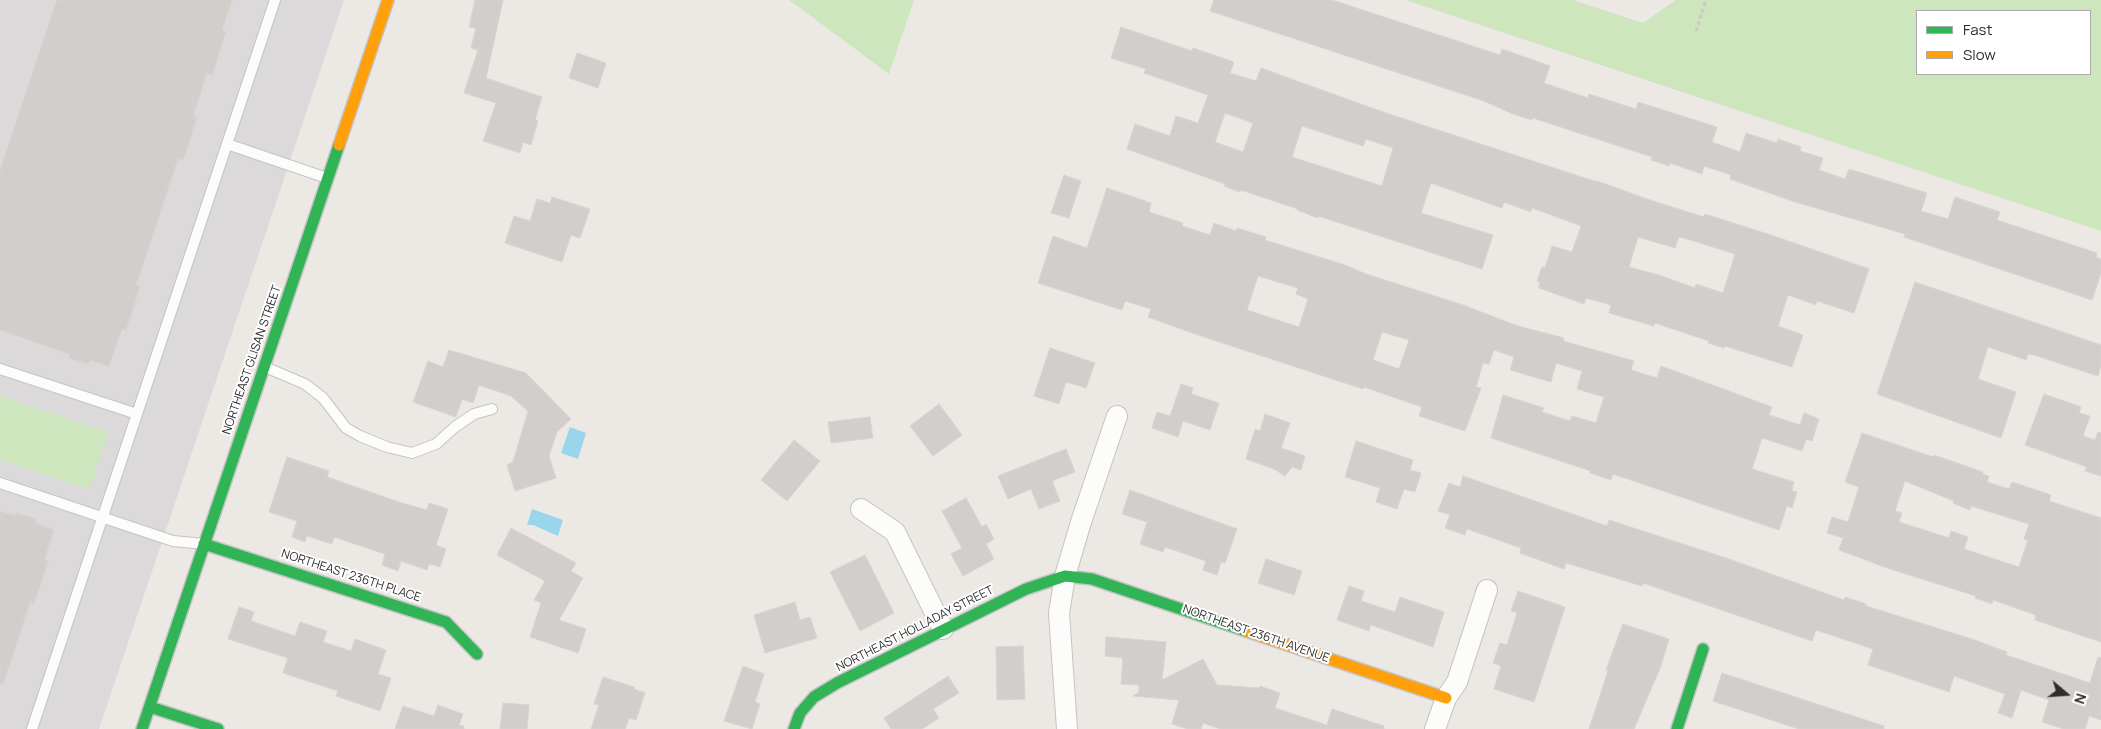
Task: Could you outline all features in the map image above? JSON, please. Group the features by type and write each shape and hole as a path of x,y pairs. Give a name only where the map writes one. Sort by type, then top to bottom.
{"street":[{"name":"NORTHEAST GLISAN STREET","path":"142,729 388,0"},
{"path":"1067,729 1059,613 1065,576 1080,522 1117,416"},
{"path":"861,509 895,532 943,629"},
{"name":"NORTHEAST 236TH PLACE","path":"204,544 446,622 477,654"},
{"name":"NORTHEAST HOLLADAY STREET","path":"794,729 800,713 814,697 837,683 1026,589 1065,576"},
{"name":"NORTHEAST 236TH AVENUE","path":"1065,576 1092,579 1446,698"},
{"path":"1435,729 1446,698 1457,682 1487,590"},
{"path":"1682,728 1703,649"},
{"path":"150,707 218,729"}],"lane":[{"path":"32,729 275,0"},
{"path":"227,144 327,178"},
{"path":"264,366 305,384 323,398 346,428 387,447 412,453 436,444 455,426 474,414 492,409"},
{"path":"0,369 137,414"},
{"path":"0,483 173,540 204,544"}],"path":[{"path":"1696,31 1706,0"}],"shaded area":[{"path":"0,0 344,0 99,729 0,729"}],"green space":[{"path":"789,0 914,0 889,74"},
{"path":"1405,0 1573,0 1643,23 1676,0 2101,0 2101,231"},
{"path":"0,396 108,432 91,486 82,487 0,460"}],"water":[{"path":"570,427 586,433 578,459 561,453"},
{"path":"532,509 563,520 558,536 533,525 527,525"}],"building":[{"path":"57,0 232,0 222,30 226,32 212,75 207,73 193,116 197,117 183,160 178,158 136,285 140,287 126,330 122,329 109,366 90,360 88,364 69,358 70,354 0,330 0,171"},
{"path":"475,0 503,0 486,78 542,97 535,120 538,121 531,145 523,142 520,153 483,141 496,103 464,93 478,50 471,48 476,28 469,27"},
{"path":"1214,0 1332,0 1500,55 1502,49 1550,66 1544,83 1588,98 1589,94 1636,109 1638,102 1717,127 1712,142 1740,152 1746,133 1777,143 1778,139 1801,147 1800,151 1823,158 1819,170 1845,179 1849,169 1927,193 1921,211 1948,219 1955,197 2000,212 1997,220 2097,253 2096,257 2101,259 2101,273 2092,300 1904,237 1905,234 1792,201 1730,179 1731,175 1704,166 1702,174 1670,163 1669,166 1651,160 1652,157 1533,118 1532,120 1513,114 1484,101 1210,11"},
{"path":"1121,27 1192,51 1193,48 1234,62 1230,73 1256,81 1261,68 1383,112 1650,200 1704,217 1705,214 1771,235 1869,269 1854,313 1817,301 1816,305 1788,295 1778,326 1803,335 1792,367 1725,346 1724,348 1708,343 1709,341 1655,323 1654,326 1609,313 1611,305 1586,298 1584,304 1539,288 1540,282 1537,281 1542,267 1545,268 1552,246 1572,252 1581,226 1532,208 1531,212 1504,202 1502,208 1431,183 1421,213 1493,235 1482,269 1318,216 1318,218 1298,209 1241,190 1240,192 1224,186 1225,184 1127,149 1135,124 1170,136 1176,116 1198,123 1208,95 1144,73 1146,69 1111,58","holes":["1225,113 1253,123 1243,152 1215,142","1302,126 1363,146 1366,139 1393,148 1382,186 1292,157","1638,237 1675,248 1679,237 1735,254 1723,293 1696,284 1695,288 1629,267"]},
{"path":"577,53 606,63 598,88 569,78"},
{"path":"1064,175 1081,181 1069,218 1051,213"},
{"path":"1107,188 1151,203 1149,212 1183,223 1182,226 1210,235 1214,223 1236,231 1237,228 1266,237 1265,240 1463,305 1518,326 1564,338 1563,341 1634,361 1631,370 1657,378 1661,366 1772,407 1769,415 1800,425 1804,413 1819,419 1812,441 1806,439 1802,451 1762,438 1752,469 1794,482 1792,491 1797,492 1792,508 1787,506 1779,530 1613,474 1611,480 1590,473 1591,471 1491,438 1503,395 1544,408 1542,412 1570,421 1572,416 1596,423 1604,397 1577,389 1582,371 1556,363 1551,382 1510,370 1514,357 1494,350 1489,364 1483,363 1476,387 1481,388 1465,431 1419,416 1422,407 1148,317 1151,309 1125,301 1122,310 1038,283 1053,236 1087,248","holes":["1258,276 1298,288 1296,294 1308,299 1299,327 1247,310","1382,332 1409,340 1399,369 1373,360"]},
{"path":"552,197 590,209 580,238 571,235 562,262 505,243 514,216 530,221 537,199 550,203"},
{"path":"1915,282 2101,345 2101,365 2098,376 2034,355 2028,354 2026,360 1988,347 1978,379 2016,392 2001,438 1877,394"},
{"path":"1050,348 1095,363 1086,388 1066,382 1059,404 1034,396"},
{"path":"449,350 526,373 571,419 557,432 549,456 556,478 515,491 507,465 513,462 528,411 511,396 479,385 473,403 462,399 456,417 413,402 428,361 443,367"},
{"path":"1181,384 1193,388 1191,394 1219,403 1210,430 1183,421 1178,437 1152,428 1157,412 1170,416"},
{"path":"2044,394 2081,407 2079,413 2090,416 2083,436 2095,440 2098,432 2101,433 2101,476 2085,471 2087,467 2025,445"},
{"path":"939,404 962,435 933,456 910,426"},
{"path":"1265,414 1290,423 1281,448 1305,456 1301,470 1292,467 1285,476 1274,469 1246,459 1255,429 1260,431"},
{"path":"870,417 873,438 831,443 828,422"},
{"path":"1862,433 1983,472 1982,474 1989,476 1987,482 2009,489 2012,482 2051,495 2049,501 2101,518 2101,642 2035,620 2036,615 1993,600 1992,604 1975,598 1976,596 1884,567 1839,550 1843,538 1827,533 1832,517 1848,522 1859,487 1845,482","holes":["1905,481 1954,501 1953,503 1970,510 1971,506 2029,524 2024,539 2028,540 2019,567 1964,549 1968,537 1951,531 1949,538 1899,522 1902,513 1895,511"]},
{"path":"794,440 820,461 787,501 761,480"},
{"path":"1356,441 1413,460 1410,470 1421,473 1415,492 1404,489 1397,509 1376,502 1380,488 1345,477"},
{"path":"1066,449 1075,472 1052,481 1060,501 1039,509 1031,489 1008,499 998,476"},
{"path":"287,457 329,471 327,477 402,503 427,510 429,503 448,509 436,545 446,549 440,567 429,564 427,570 401,561 398,571 382,565 385,554 334,537 332,544 307,536 305,542 292,537 297,521 269,512"},
{"path":"1463,476 1607,526 1609,520 1726,558 1844,600 1845,597 1866,604 1866,606 1972,639 2007,652 2006,655 2090,683 2098,657 2101,658 2101,720 2089,716 2085,729 2064,729 2042,722 2049,700 2021,690 2012,718 1998,713 2005,694 1954,676 1949,692 1868,665 1873,649 1816,630 1812,641 1643,583 1642,586 1566,563 1564,569 1520,553 1521,548 1467,529 1465,535 1445,528 1450,515 1438,511 1449,483 1460,487"},
{"path":"1130,490 1237,529 1225,563 1221,562 1217,575 1203,570 1206,561 1165,547 1163,552 1140,544 1147,522 1122,514"},
{"path":"966,498 982,527 986,524 994,539 986,544 994,559 963,576 951,554 962,548 942,511"},
{"path":"0,511 15,516 17,513 36,519 35,523 54,530 44,560 48,561 34,604 30,602 3,684 0,684"},
{"path":"511,528 576,563 571,571 583,578 559,620 586,629 578,653 530,637 541,603 534,600 545,581 497,555"},
{"path":"865,555 894,613 860,631 830,572"},
{"path":"1266,559 1302,571 1294,595 1258,583"},
{"path":"1349,586 1364,591 1361,601 1395,612 1400,597 1444,612 1433,647 1371,625 1369,631 1337,620"},
{"path":"1518,591 1565,607 1534,702 1494,689 1501,666 1493,663 1500,643 1507,645 1517,613 1511,611"},
{"path":"795,602 800,620 810,617 817,638 765,653 754,615"},
{"path":"239,607 254,612 251,621 295,636 300,622 327,631 323,642 351,651 355,639 386,650 378,674 391,678 380,711 336,696 338,691 283,673 288,658 228,639"},
{"path":"1623,624 1669,639 1661,666 1634,729 1589,729 1608,671 1606,670"},
{"path":"1106,637 1166,642 1162,680 1203,659 1217,685 1260,688 1260,686 1280,693 1275,708 1327,725 1332,709 1384,726 1384,729 1221,729 1203,723 1201,729 1188,729 1172,724 1179,700 1133,696 1139,692 1139,685 1121,684 1123,658 1105,656"},
{"path":"1023,646 1025,699 997,700 996,647"},
{"path":"743,666 764,674 755,702 760,704 752,729 724,721"},
{"path":"1722,673 1884,726 1884,729 1799,729 1713,701"},
{"path":"948,676 959,693 933,709 939,718 922,729 891,729 884,718"},
{"path":"603,677 634,687 634,689 645,693 636,720 629,718 625,729 591,729 599,705 594,704"},
{"path":"503,703 529,705 527,729 500,729"},
{"path":"438,705 463,714 459,725 464,726 464,729 395,729 403,706 434,716"}],"traffic: fast":[{"path":"142,729 339,145"},
{"path":"204,544 446,622 477,654"},
{"path":"794,729 800,713 814,697 837,683 1026,589 1065,576 1092,579 1246,631"},
{"path":"1677,729 1703,649"},
{"path":"150,707 218,729"}],"traffic: slow":[{"path":"339,145 388,0"},
{"path":"1246,631 1446,698"}]}
